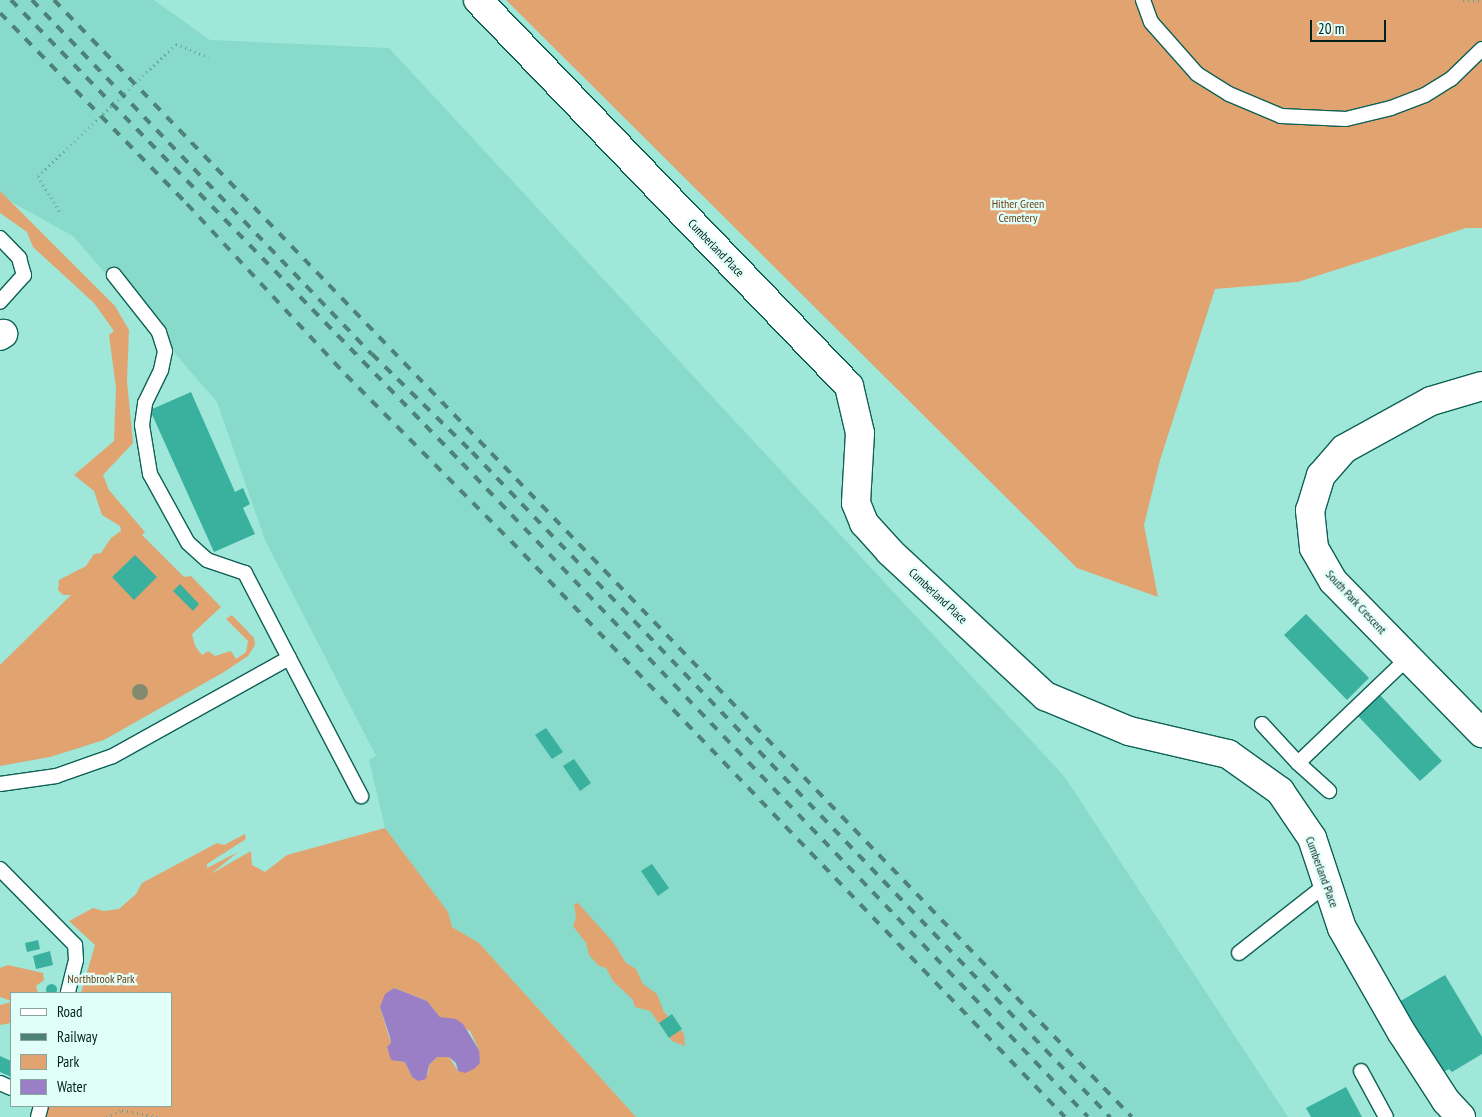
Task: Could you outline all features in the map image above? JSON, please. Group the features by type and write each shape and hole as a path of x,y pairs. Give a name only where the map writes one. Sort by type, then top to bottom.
{"street":[{"name":"Cumberland Place","path":"478,0 849,386 860,433 856,503 864,523 890,552 1045,696 1129,731 1228,754 1280,791 1312,838 1342,928 1402,1033 1446,1101 1461,1117"},
{"name":"South Park Crescent","path":"1482,386 1431,401 1344,449 1321,475 1314,492 1310,529 1321,564 1333,581 1482,733"}],"lane":[{"path":"1143,0 1151,22 1197,74 1229,94 1281,116 1346,119 1391,108 1425,94 1451,79 1482,49"},
{"path":"0,238 19,258 24,275 0,302"},
{"path":"114,275 154,325 165,352 162,370 145,403 143,418 144,452 150,474 188,543 207,560 245,573 361,796"},
{"path":"1298,762 1409,657"},
{"path":"0,784 56,776 113,756 289,658"},
{"path":"1262,724 1329,791"},
{"path":"0,869 75,945 76,960 68,992"},
{"path":"1239,953 1327,884"},
{"path":"1360,1071 1386,1117"}],"path":[{"path":"1463,0 1482,1"},
{"path":"60,214 38,176 176,44 209,57"},
{"path":"106,1117 122,1110 156,1117"}],"shaded area":[{"path":"0,0 154,0 210,40 389,48 1064,776 1288,1117 636,1117 479,943 452,927 447,912 385,828 369,760 376,756 265,540 217,402 73,236 6,199 0,191"}],"green space":[{"name":"Hither Green Cemetery","path":"506,0 1482,0 1482,228 1466,228 1298,282 1215,289 1160,460 1144,525 1158,597 1077,568"},
{"path":"0,191 115,306 129,330 127,381 133,443 103,475 109,490 145,532 142,535 184,577 191,576 221,607 192,634 195,646 202,655 208,651 215,656 231,651 236,659 246,652 248,641 226,619 232,615 254,638 255,645 248,656 224,672 104,740 50,757 0,766 0,665 71,595 63,595 58,590 59,580 86,566 94,554 101,553 111,538 121,531 120,526 102,515 94,491 74,475 114,441 116,388 109,335 114,331 94,303 33,247 27,232 0,213"},
{"name":"Northbrook Park","path":"385,828 448,912 452,927 479,943 636,1117 44,1117 47,1107 172,1107 172,992 81,992 95,945 69,921 93,908 104,911 119,909 136,894 142,883 217,843 224,845 245,834 246,839 207,864 207,868 238,852 211,874 251,851 252,865 265,872 287,855","holes":["394,988 427,1001 440,1017 470,1031 479,1050 458,1071 449,1057 437,1057 429,1065 428,1074 412,1077 405,1062 398,1061 387,1048 391,1043 380,1007"]},
{"path":"578,903 613,942 626,963 636,969 643,984 657,994 664,1012 684,1034 685,1046 672,1041 650,1011 635,1007 633,1000 613,981 606,968 599,966 589,955 586,943 573,926 576,918 574,904"},
{"path":"8,965 43,973 44,980 36,986 38,992 10,992 10,1001 0,997 0,968"},
{"path":"10,1002 10,1023 0,1025 0,1005"}],"water":[{"path":"394,988 427,1001 440,1017 456,1019 463,1024 479,1050 480,1063 474,1069 465,1073 458,1071 456,1063 449,1057 437,1057 429,1065 426,1079 418,1081 412,1077 405,1062 391,1060 387,1047 391,1043 390,1037 380,1007 385,994"}],"building":[{"path":"191,392 235,492 243,488 250,504 243,508 255,534 214,552 150,410"},
{"path":"135,555 157,577 134,600 112,577"},
{"path":"180,584 199,604 193,611 173,591"},
{"path":"1306,614 1369,678 1347,700 1284,635"},
{"path":"1380,695 1442,761 1420,781 1358,716"},
{"path":"546,728 563,752 552,759 535,735"},
{"path":"574,759 591,783 580,791 563,766"},
{"path":"652,864 669,888 658,896 641,871"},
{"path":"38,940 40,949 27,952 25,943"},
{"path":"50,951 53,965 36,969 33,956"},
{"path":"1445,975 1482,1037 1482,1054 1452,1072 1449,1069 1442,1073 1399,1002"},
{"path":"49,984 53,984 56,987 56,992 46,991 46,987"},
{"path":"672,1014 682,1029 669,1038 659,1023"},
{"path":"0,1056 10,1061 10,1077 0,1072"},
{"path":"1346,1087 1362,1117 1311,1117 1306,1108"}],"railway":[{"path":"11,0 462,463 1088,1117"},
{"path":"32,0 372,354 472,452 1110,1117"},
{"path":"54,0 1132,1117"},
{"path":"0,13 187,204 346,375 511,541 1065,1117"}]}
